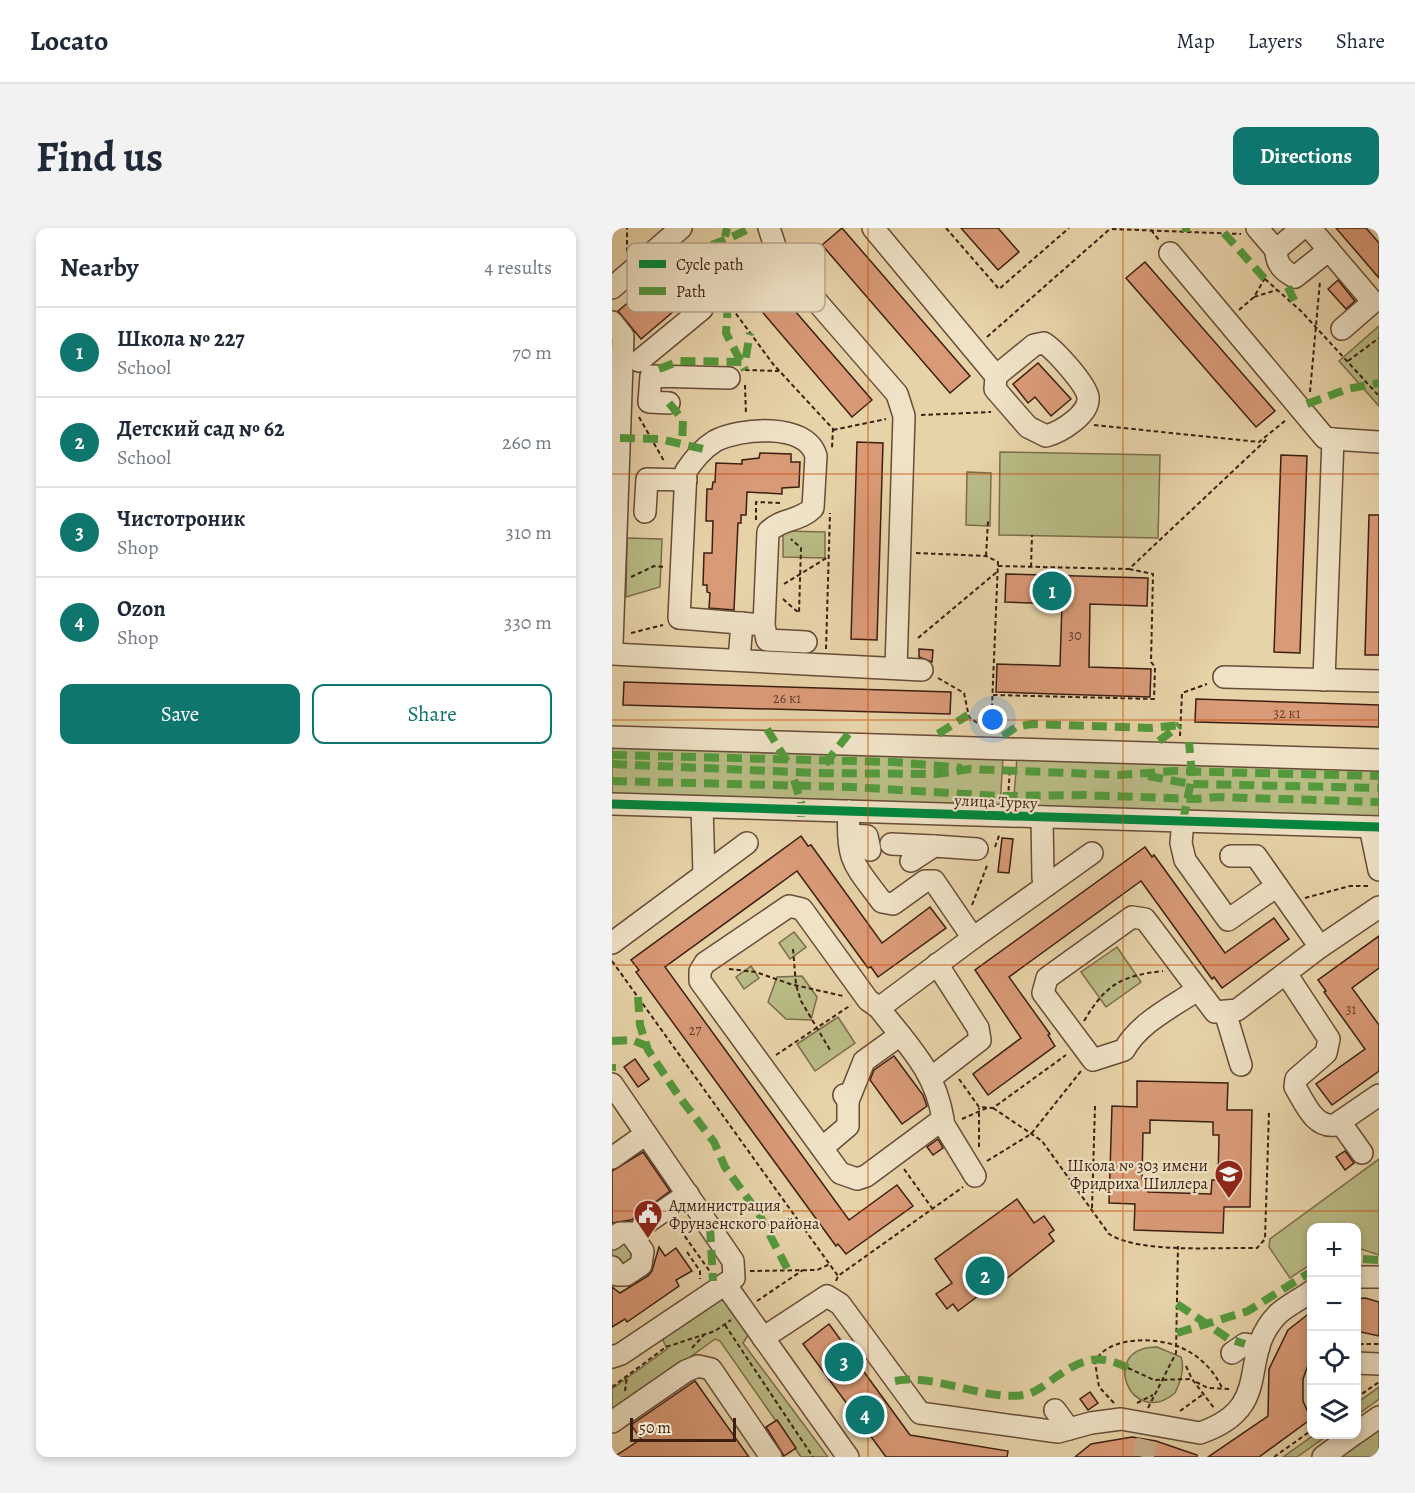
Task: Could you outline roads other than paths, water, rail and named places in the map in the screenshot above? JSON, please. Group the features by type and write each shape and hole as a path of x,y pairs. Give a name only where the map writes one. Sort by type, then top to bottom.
{"street":[{"path":"664,243 681,228"},
{"path":"873,228 996,376 995,389 1046,436 1057,433 1085,410 1089,398 1086,389 1052,348 1044,343 1034,345 996,376"},
{"path":"1276,255 1302,228"},
{"path":"1310,228 1325,254 1373,302 1342,329"},
{"path":"1258,229 1276,255 1284,272 1295,277 1325,254"},
{"path":"1170,253 1325,438 1379,442"},
{"path":"612,288 627,275"},
{"path":"825,310 897,394 909,430 896,668"},
{"path":"612,644 621,399 637,366 699,312"},
{"path":"612,322 623,336 637,366 649,402 669,403"},
{"path":"637,366 737,374"},
{"path":"764,625 680,618 682,568 680,480 703,450 716,441 746,432 800,435 814,449 816,456 813,508 804,517 777,522 768,532 764,625 767,640 806,642"},
{"path":"1324,680 1333,439"},
{"path":"645,512 646,479 680,480"},
{"path":"739,660 742,623"},
{"path":"612,654 922,670"},
{"path":"1224,677 1379,681"},
{"path":"612,737 1379,760"},
{"name":"улица Турку","path":"612,804 1374,827"},
{"path":"702,807 704,874"},
{"path":"849,812 849,851 853,862 882,902 893,904 925,881"},
{"path":"1042,817 1043,878 1047,885"},
{"path":"1183,821 1181,843 1185,860 1228,920 1283,894"},
{"path":"1374,827 1379,870"},
{"path":"849,835 867,836 870,850"},
{"path":"612,943 747,843"},
{"path":"891,844 934,846 986,854"},
{"path":"934,846 904,866 925,881 934,881 968,931"},
{"path":"868,1001 937,964 968,931 1047,885 1092,853"},
{"path":"1233,865 1258,859 1320,947"},
{"path":"943,1123 866,1176 857,1179 840,1173 700,981 702,968 781,909 796,907 802,909 868,1001 900,1035 932,1077 939,1094 943,1123 975,1176"},
{"path":"1197,990 1143,1026 1124,1050 1093,1060 1043,993 1047,978 1132,918 1145,919 1215,1012 1237,1010 1287,975 1320,947 1379,907"},
{"path":"932,1077 947,1063 980,1040 978,1028 937,964"},
{"path":"1287,975 1329,1039 1326,1053 1296,1078 1295,1087 1318,1123 1327,1126 1340,1122 1379,1095"},
{"path":"1225,1012 1240,1065"},
{"path":"822,1148 848,1126 846,1098 864,1061 900,1035"},
{"path":"612,1084 734,1261 722,1280 621,1354 612,1357"},
{"path":"1340,1122 1362,1153"},
{"path":"612,1158 646,1134"},
{"path":"612,1267 617,1275 626,1275 641,1265 643,1251 631,1231 688,1194"},
{"path":"1361,1277 1379,1277"},
{"path":"722,1280 848,1457"},
{"path":"763,1338 826,1296 840,1304 920,1413 1058,1432 1113,1420 1200,1432 1223,1420 1244,1404 1251,1385 1259,1347 1277,1315 1307,1294"},
{"path":"1232,1353 1245,1344 1259,1347"},
{"path":"1361,1364 1379,1364"},
{"path":"612,1422 687,1371 698,1366 711,1369 771,1457"},
{"path":"1055,1410 1069,1429"},
{"path":"1361,1430 1379,1417"},
{"path":"1323,1457 1348,1439"}],"tunnel":[{"path":"1143,1457 1147,1440"}],"place":[{"name":"Школа № 227","path":"1052,591"},
{"name":"Школа № 303 имени Фридриха Шиллера","path":"1229,1200"},
{"name":"Администрация Фрунзенского района","path":"648,1240"},
{"name":"Детский сад № 62","path":"985,1276"},
{"name":"Чистотроник","path":"844,1362"},
{"name":"Ozon","path":"865,1415"}]}
